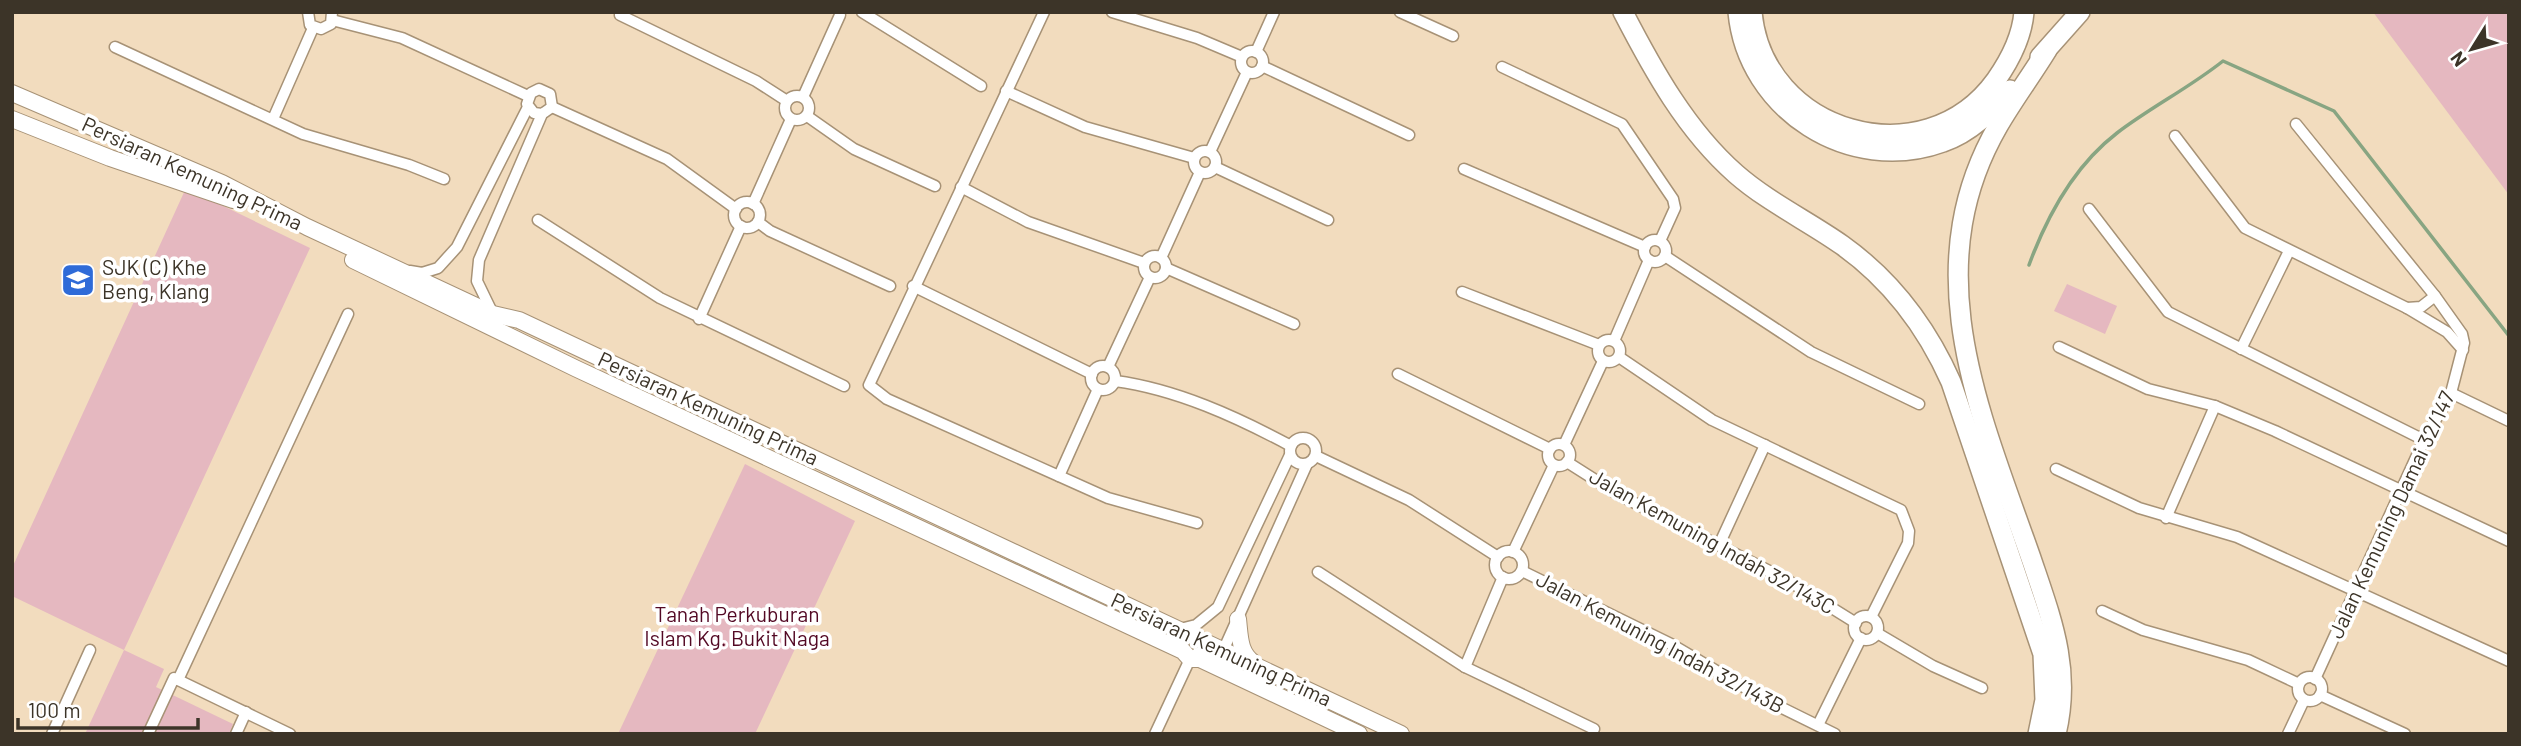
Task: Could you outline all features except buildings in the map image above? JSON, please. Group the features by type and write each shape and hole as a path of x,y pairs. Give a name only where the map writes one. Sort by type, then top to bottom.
{"highway":[{"path":"1623,12 1671,98 1713,151 1755,189 1842,245 1877,273 1915,317 1940,357 1951,382 2043,653 2045,700 2038,734"},
{"path":"1738,12 1748,57 1785,110 1823,136 1868,150 1914,150 1945,142 1997,105 2080,12"},
{"path":"1752,12 1757,37 1771,69 1810,110 1846,128 1895,136 1942,126 1978,102 2005,68 2019,37 2024,12"},
{"path":"2048,50 1997,126 1975,176 1960,237 1957,303 1968,372 2037,576 2063,668 2064,691 2056,734"}],"street":[{"path":"803,97 839,13 848,16 855,12"},
{"path":"862,12 981,86"},
{"path":"1044,12 869,380 871,389 1108,498 1197,523"},
{"path":"1112,12 1197,38 1242,57"},
{"path":"1256,52 1274,12"},
{"path":"1400,12 1453,36"},
{"path":"272,119 313,28 306,13"},
{"path":"620,15 756,81 787,101"},
{"path":"313,28 325,29 332,16 402,38 528,102 534,113 542,114"},
{"path":"115,47 303,134 409,165 444,179"},
{"path":"1249,51 1256,52 1263,59 1262,66 1254,73 1247,72 1241,64 1242,57 1249,51"},
{"path":"1262,66 1409,135"},
{"path":"1502,66 1622,124 1673,199 1675,208 1660,241"},
{"path":"1210,152 1247,72"},
{"path":"392,267 422,273 438,268 457,247 534,90 543,89 550,94 552,107"},
{"path":"1006,92 1085,127 1194,158"},
{"name":"Persiaran Kemuning Prima","path":"12,93 222,183 392,267 493,314 531,326 1401,734"},
{"path":"796,96 803,97 809,106 807,116 800,120 791,119 785,111 787,101 796,96"},
{"path":"493,314 477,281 479,260 509,196 542,114 552,107"},
{"path":"552,107 667,159 736,209"},
{"path":"807,116 854,149 935,186"},
{"name":"Persiaran Kemuning Prima","path":"12,119 130,164 218,193 577,369 1359,734"},
{"path":"753,204 791,119"},
{"path":"2296,124 2435,296 2462,334 2463,350"},
{"path":"2175,136 2245,229 2407,308 2447,332 2463,350"},
{"path":"130,164 136,148"},
{"path":"1202,151 1210,152 1215,157 1215,167 1210,172 1200,172 1194,165 1194,158 1202,151"},
{"path":"1215,167 1328,220"},
{"path":"1464,169 1645,247"},
{"path":"1144,263 1145,273 1150,277 1160,277 1163,263 1200,172"},
{"path":"961,187 1028,222 1144,263"},
{"path":"736,209 742,204 753,204"},
{"path":"736,209 736,221 748,228 758,222 760,214 753,204"},
{"path":"2089,209 2168,312 2424,440"},
{"path":"474,215 494,225"},
{"path":"538,220 660,298 699,319 844,386"},
{"path":"758,222 770,231 890,286"},
{"path":"699,319 741,226"},
{"path":"1653,240 1660,241 1664,246 1665,256 1660,261 1649,260 1645,256 1645,247 1653,240"},
{"path":"2241,349 2289,251"},
{"path":"1665,256 1811,352 1919,404"},
{"path":"1144,263 1151,257 1294,324"},
{"path":"1614,341 1649,260"},
{"path":"1108,367 1150,277"},
{"path":"914,286 1092,374"},
{"path":"1462,292 1599,345"},
{"path":"2407,308 2421,307 2435,296"},
{"path":"178,680 348,314"},
{"path":"1607,340 1614,341 1620,350 1619,357 1614,362 1603,361 1598,356 1599,345 1607,340"},
{"path":"2059,347 2148,389 2215,406 2509,541"},
{"name":"Jalan Kemuning Damai 32/147","path":"2315,678 2424,440 2451,393 2463,350"},
{"path":"1619,357 1712,420 1901,510 1909,531 1908,543 1871,617"},
{"path":"1564,445 1603,361"},
{"path":"1100,366 1108,367 1114,373 1115,380 1109,389 1098,389 1092,381 1092,374 1100,366"},
{"path":"1398,374 1550,449"},
{"path":"1115,380 1137,384 1256,427 1291,450 1296,462 1311,460 1409,500 1498,557"},
{"path":"1059,476 1098,389"},
{"path":"2451,393 2509,421"},
{"path":"2166,518 2215,406"},
{"path":"1155,734 1186,655 1223,651 1311,460 1315,444 1300,438 1291,450 1218,607 1187,629 1178,629 1158,620"},
{"path":"1554,465 1548,458 1550,449 1556,445 1564,445"},
{"path":"1554,465 1567,462 1570,453 1564,445"},
{"path":"1719,545 1765,446"},
{"name":"Jalan Kemuning Indah 32/143C","path":"1567,462 1619,495 1787,580 1856,622"},
{"path":"1498,557 1513,552 1554,465"},
{"path":"2056,469 2166,518 2238,537 2509,661"},
{"path":"1503,578 1514,578 1522,570 1522,559 1513,552"},
{"path":"1498,557 1496,568 1503,578"},
{"name":"Jalan Kemuning Indah 32/143B","path":"1522,570 1671,644 1765,699 1835,734"},
{"path":"1318,572 1465,667 1594,729"},
{"path":"1465,667 1503,578"},
{"path":"2102,611 2143,630 2248,660 2299,684"},
{"path":"1864,616 1871,617 1877,622 1877,633 1868,640 1861,638 1854,630 1856,622 1864,616"},
{"path":"1238,619 1245,657 1262,669"},
{"path":"1877,633 1933,666 1982,688"},
{"path":"1818,725 1861,638"},
{"path":"52,734 90,650"},
{"path":"148,734 174,678 290,734"},
{"path":"2304,678 2315,678 2321,684 2320,695 2315,700 2304,700 2299,695 2299,684 2304,678"},
{"path":"2320,695 2405,734"},
{"path":"2288,734 2304,700"},
{"path":"236,734 246,712"}],"green space":[{"path":"2373,12 2509,12 2509,195"},
{"path":"186,188 310,248 124,650 12,596 12,568"},
{"path":"2067,284 2117,306 2105,334 2054,311"},
{"name":"Tanah Perkuburan Islam Kg. Bukit Naga","path":"745,464 855,521 755,734 618,734"},
{"path":"124,650 164,669 156,687 233,724 229,734 85,734"}],"waterway":[{"path":"2029,265 2053,210 2075,176 2102,146 2223,61 2334,111 2509,336"}],"place":[{"name":"SJK (C) Khe Beng, Klang","path":"78,280"}]}
